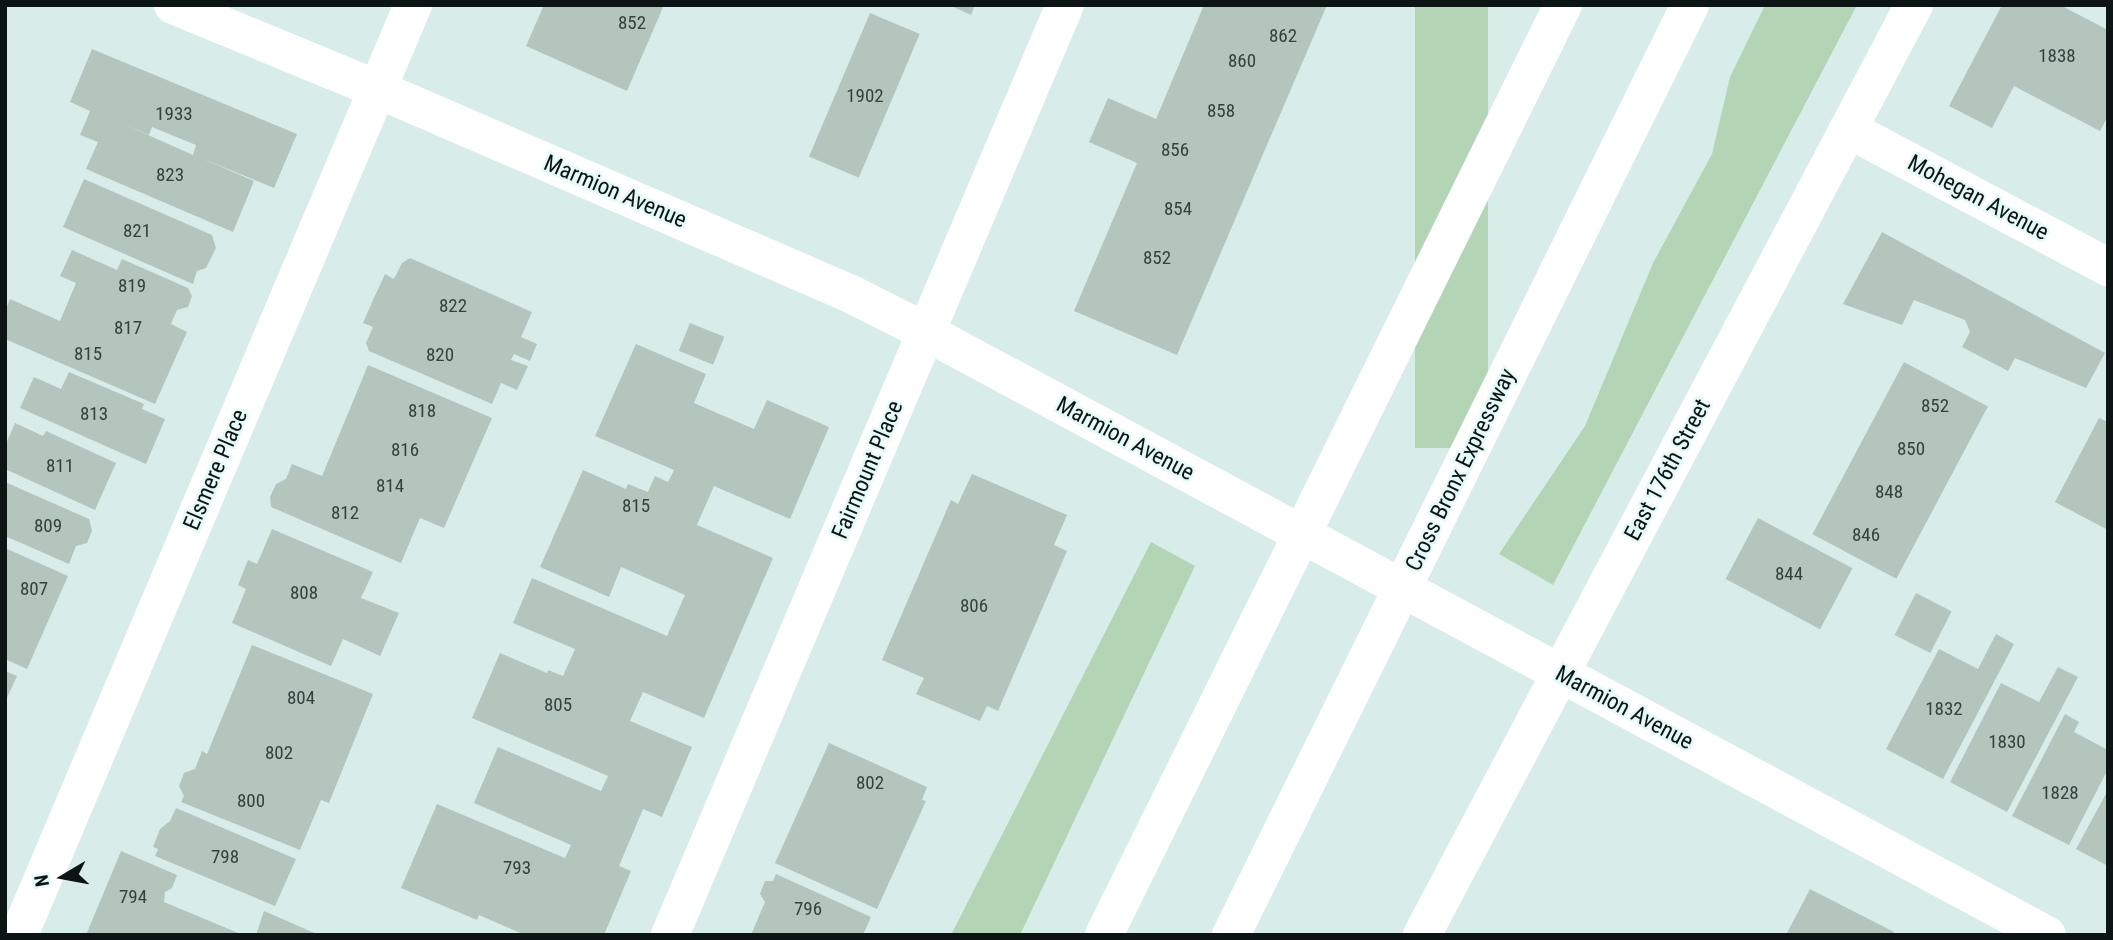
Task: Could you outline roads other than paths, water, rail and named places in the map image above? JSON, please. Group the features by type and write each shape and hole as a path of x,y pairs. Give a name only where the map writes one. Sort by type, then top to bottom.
{"main road":[{"name":"Marmion Avenue","path":"173,5 377,89 850,295 926,332 2047,935"},
{"name":"Elsmere Place","path":"19,935 413,5"},
{"name":"Fairmount Place","path":"670,935 1065,5"},
{"path":"1104,935 1563,5"},
{"name":"Cross Bronx Expressway","path":"1231,935 1690,5"},
{"name":"East 176th Street","path":"1422,935 1914,5"},
{"name":"Mohegan Avenue","path":"1848,130 2108,267"}]}
